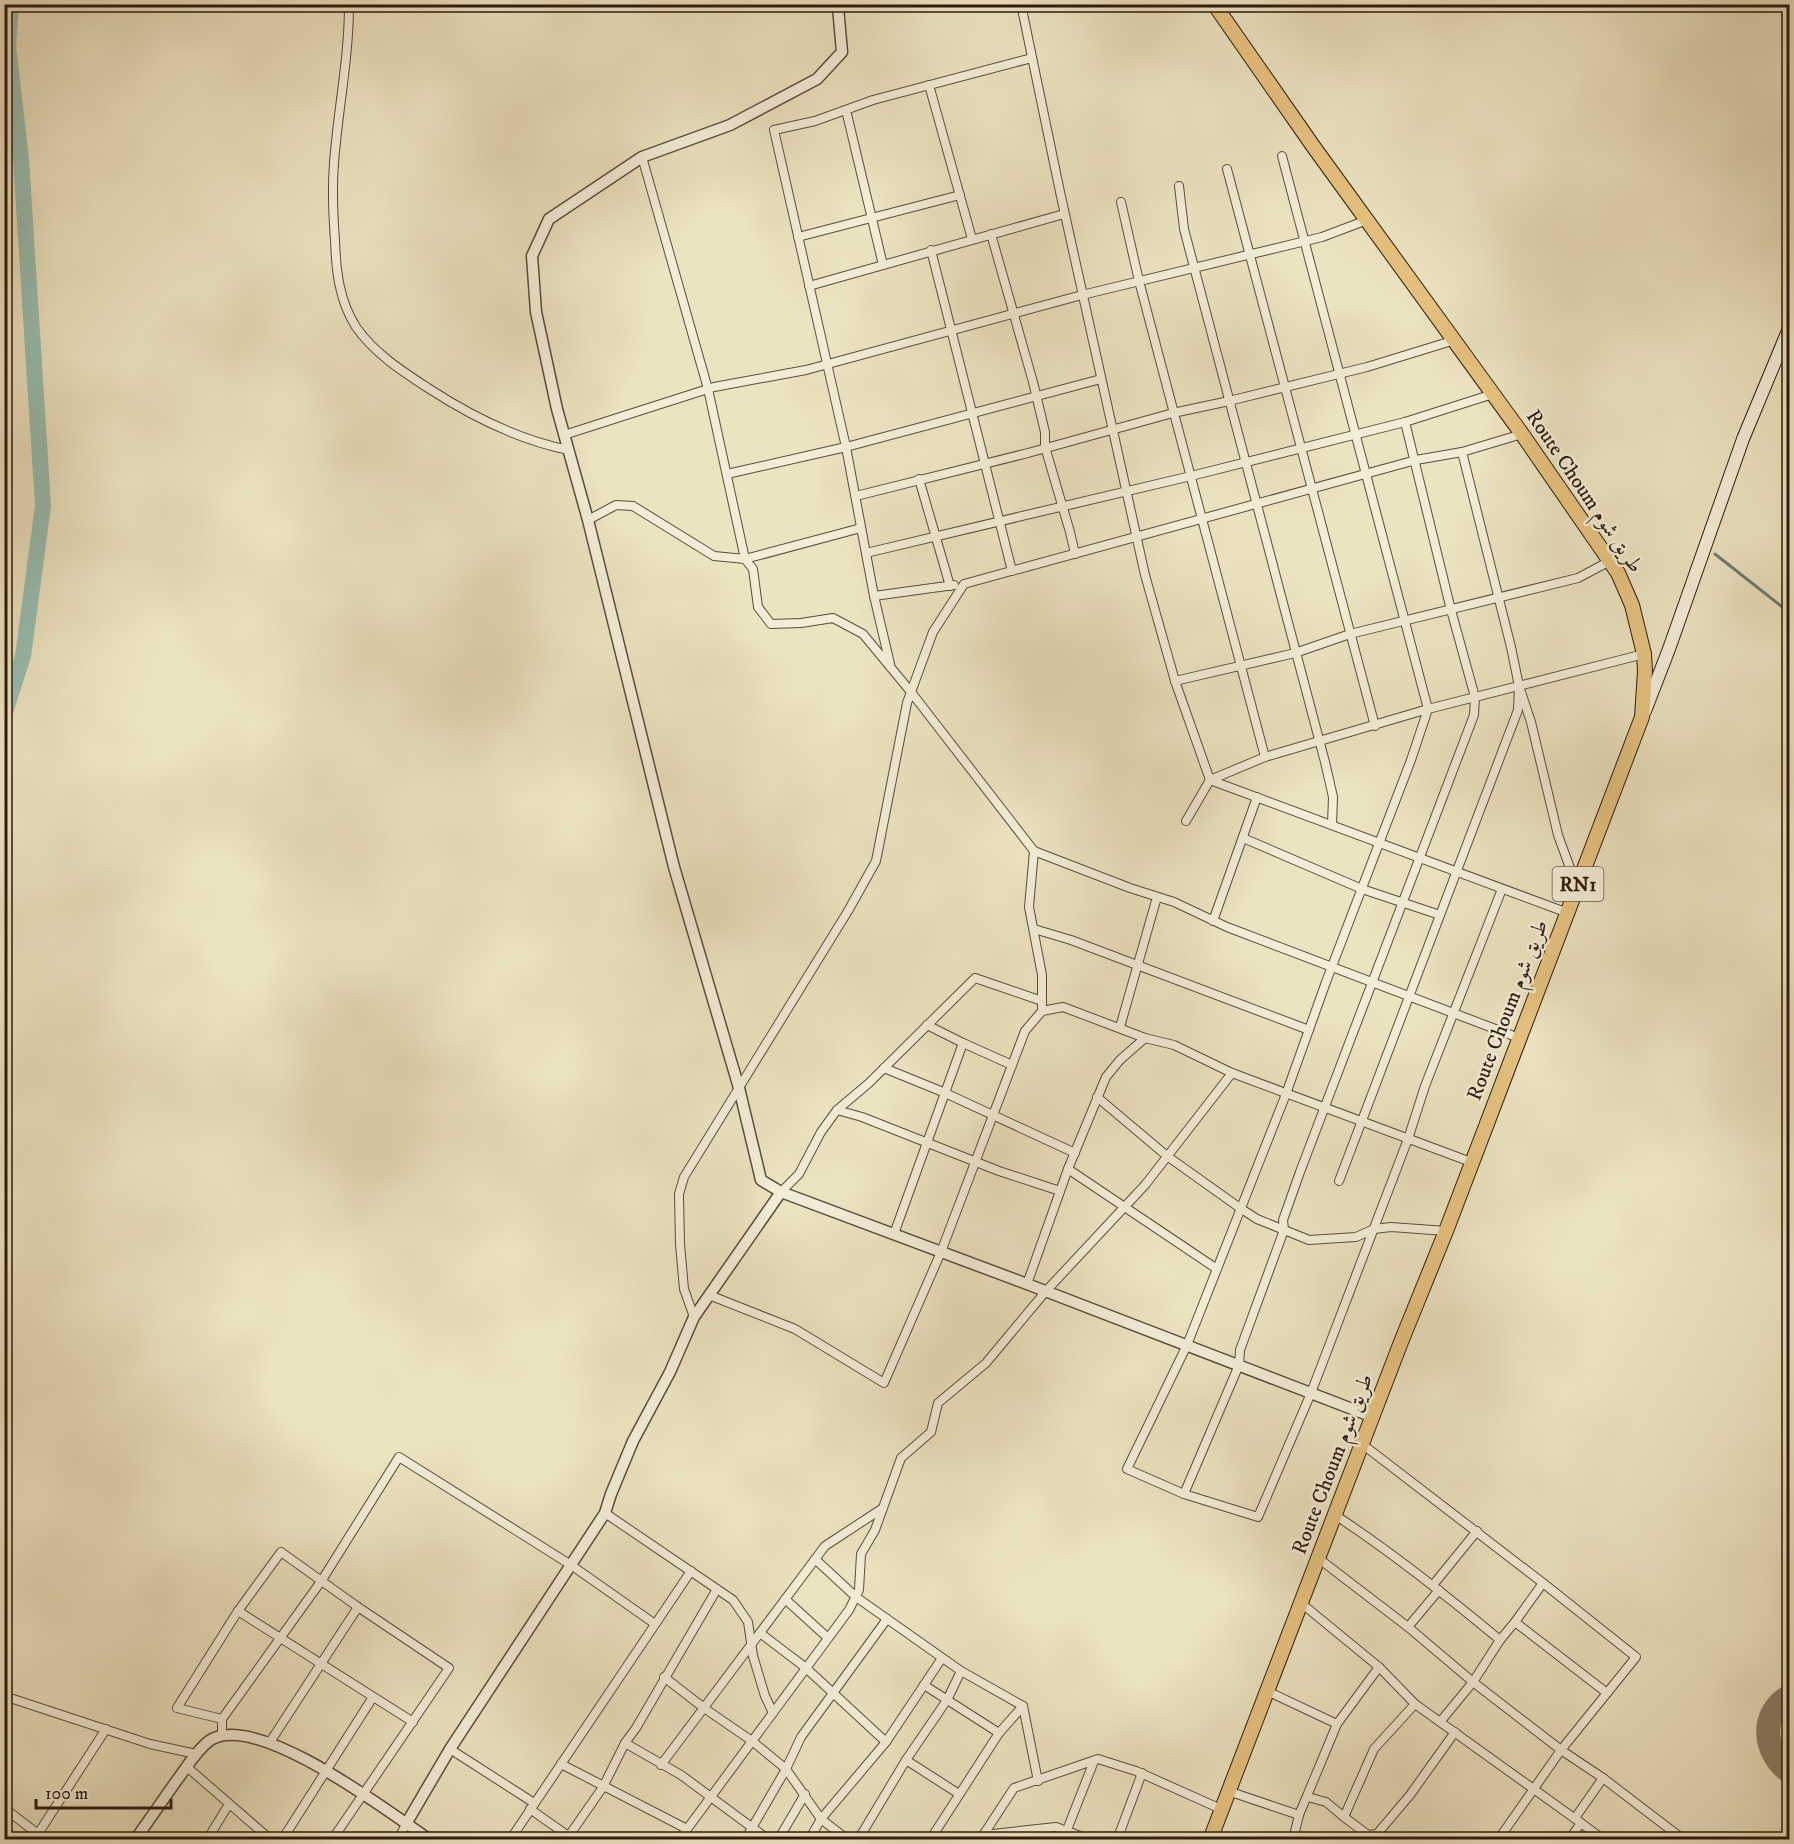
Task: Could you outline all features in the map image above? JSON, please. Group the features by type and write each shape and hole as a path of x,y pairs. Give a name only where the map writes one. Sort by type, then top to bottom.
{"highway":[{"name":"Route Choum طريق شوم","path":"1210,1839 1642,717 1645,671 1644,654 1632,605 1610,561 1522,434 1214,4"}],"main road":[{"path":"1642,717 1669,649 1743,439 1790,326"}],"street":[{"path":"349,4 346,71 336,143 333,197 337,277 350,315 373,347 436,393 512,433 542,445 569,450"},
{"path":"843,4 838,8 842,52 817,79 730,125 642,157 549,219 532,256 536,312 564,435 588,520 674,867 739,1088 761,1180 781,1192 1373,1417"},
{"path":"1021,4 1064,214 1145,574 1176,681 1210,780"},
{"path":"890,666 874,596 846,447 774,130 815,121 928,86 1032,58"},
{"path":"928,86 972,239"},
{"path":"846,110 883,265"},
{"path":"1282,156 1428,709 1287,1094 1187,1345 1127,1469 1184,1494 1258,1517 1311,1393 1408,1139 1425,1086 1502,889"},
{"path":"642,157 708,389 745,559 753,569 758,608 771,624 801,623 833,618 863,634 912,692 1034,851 1174,902 1213,921 1519,1038"},
{"path":"1227,169 1375,726"},
{"path":"1179,186 1184,229 1333,797 1332,825"},
{"path":"798,237 960,195"},
{"path":"1121,202 1173,413 1265,756"},
{"path":"809,286 1064,214"},
{"path":"564,435 708,389 828,364 1083,295 1323,237 1367,220"},
{"path":"992,234 1037,396 1045,432 1045,447 1075,554"},
{"path":"931,250 1012,571"},
{"path":"856,496 1112,428 1286,388 1455,340"},
{"path":"727,474 846,447 1101,379"},
{"path":"866,554 1405,422 1493,394"},
{"path":"1184,1494 1239,1365 1240,1350 1284,1230 1283,1220 1474,715 1475,697 1405,422"},
{"path":"874,596 964,584 1416,460 1462,452 1522,434"},
{"path":"1462,452 1558,835 1570,868 1579,882"},
{"path":"919,479 950,586"},
{"path":"588,520 616,505 633,506 714,556 745,559 861,528"},
{"path":"1176,681 1295,652 1350,634 1578,578 1610,561"},
{"path":"694,1317 684,1289 679,1194 684,1177 848,911 876,861 908,703 933,633 964,584"},
{"path":"1186,821 1210,780 1265,756 1428,709 1644,654"},
{"path":"1339,1181 1518,710 1519,686"},
{"path":"1210,780 1568,913"},
{"path":"1213,921 1257,797"},
{"path":"1243,838 1362,889 1440,915"},
{"path":"709,1295 795,1329 884,1383 941,1252 1025,1031 1042,1006 1042,975 1029,907 1034,851"},
{"path":"1120,1027 1157,897"},
{"path":"1034,929 1071,940 1309,1030"},
{"path":"398,1839 450,1749 605,1513 633,1440 670,1372 694,1317 781,1192 799,1174 821,1132 837,1110 884,1068 975,978 1042,1006 1063,1007 1145,1038 1174,1045 1232,1073 1471,1162"},
{"path":"927,1025 1012,1065"},
{"path":"1027,1284 1068,1169 1106,1077 1145,1038"},
{"path":"894,1234 963,1043"},
{"path":"884,1068 944,1092 1075,1153"},
{"path":"679,1839 849,1610 859,1590 861,1554 875,1530 901,1458 931,1432 938,1403 986,1363 1046,1291 1125,1207 1232,1073"},
{"path":"1097,1097 1167,1156 1240,1208 1257,1219 1309,1240 1356,1237 1374,1229 1391,1227 1446,1231"},
{"path":"837,1110 862,1117 976,1162 1060,1191"},
{"path":"1068,1169 1217,1269"},
{"path":"1362,1444 1477,1531 1636,1657 1561,1750 1500,1836 1512,1839"},
{"path":"222,1735 222,1719 322,1580 399,1457 571,1565 655,1624"},
{"path":"661,1765 825,1546 883,1508"},
{"path":"605,1513 733,1600 748,1622 751,1645 772,1713"},
{"path":"1335,1515 1436,1587 1500,1640"},
{"path":"1408,1627 1477,1531"},
{"path":"222,1719 177,1708 238,1611 281,1552 449,1668 332,1839"},
{"path":"1318,1558 1561,1750 1603,1778 1684,1839"},
{"path":"815,1559 856,1597 942,1658 1023,1706 1038,1781"},
{"path":"510,1839 691,1571"},
{"path":"1440,1722 1473,1682 1500,1640 1543,1583"},
{"path":"450,1749 532,1806 570,1838 603,1787 625,1743 717,1589"},
{"path":"785,1599 828,1638"},
{"path":"1301,1603 1379,1667 1415,1704 1604,1839"},
{"path":"270,1742 358,1607"},
{"path":"238,1611 413,1722"},
{"path":"745,1839 786,1769 801,1737 887,1619"},
{"path":"1515,1622 1607,1693"},
{"path":"760,1633 806,1668 886,1742"},
{"path":"808,1839 821,1819 886,1742 942,1658"},
{"path":"1293,1839 1299,1815 1337,1724 1379,1667"},
{"path":"858,1839 906,1760 947,1700 961,1671"},
{"path":"664,1677 752,1741 786,1769 821,1819 848,1839"},
{"path":"924,1686 999,1733"},
{"path":"1267,1691 1337,1724"},
{"path":"4,1696 150,1744 196,1754"},
{"path":"282,1839 373,1697"},
{"path":"1344,1817 1374,1749 1415,1704"},
{"path":"930,1839 999,1733 1023,1706"},
{"path":"4,1808 40,1838 106,1729"},
{"path":"1308,1797 1326,1802 1367,1837 1377,1834 1410,1795 1455,1732"},
{"path":"135,1839 196,1754 209,1741 222,1735 250,1736 270,1742 326,1770 430,1839"},
{"path":"625,1743 681,1775 769,1839"},
{"path":"982,1837 1014,1788 1098,1759 1142,1773 1221,1809"},
{"path":"906,1760 959,1794"},
{"path":"1065,1835 1094,1761"},
{"path":"561,1764 687,1829"},
{"path":"187,1767 271,1839"},
{"path":"1117,1839 1142,1773"},
{"path":"1569,1839 1603,1778"},
{"path":"1228,1791 1299,1815"},
{"path":"778,1839 805,1794"},
{"path":"207,1839 229,1804"},
{"path":"982,1837 1056,1827 1065,1835 1091,1839"}],"waterway":[{"path":"4,715 23,656 43,506 21,159 8,46 11,4"},
{"path":"1715,554 1790,613"}],"taxiway":[{"path":"1790,1696 1773,1712 1768,1733 1774,1754 1790,1772"}]}
